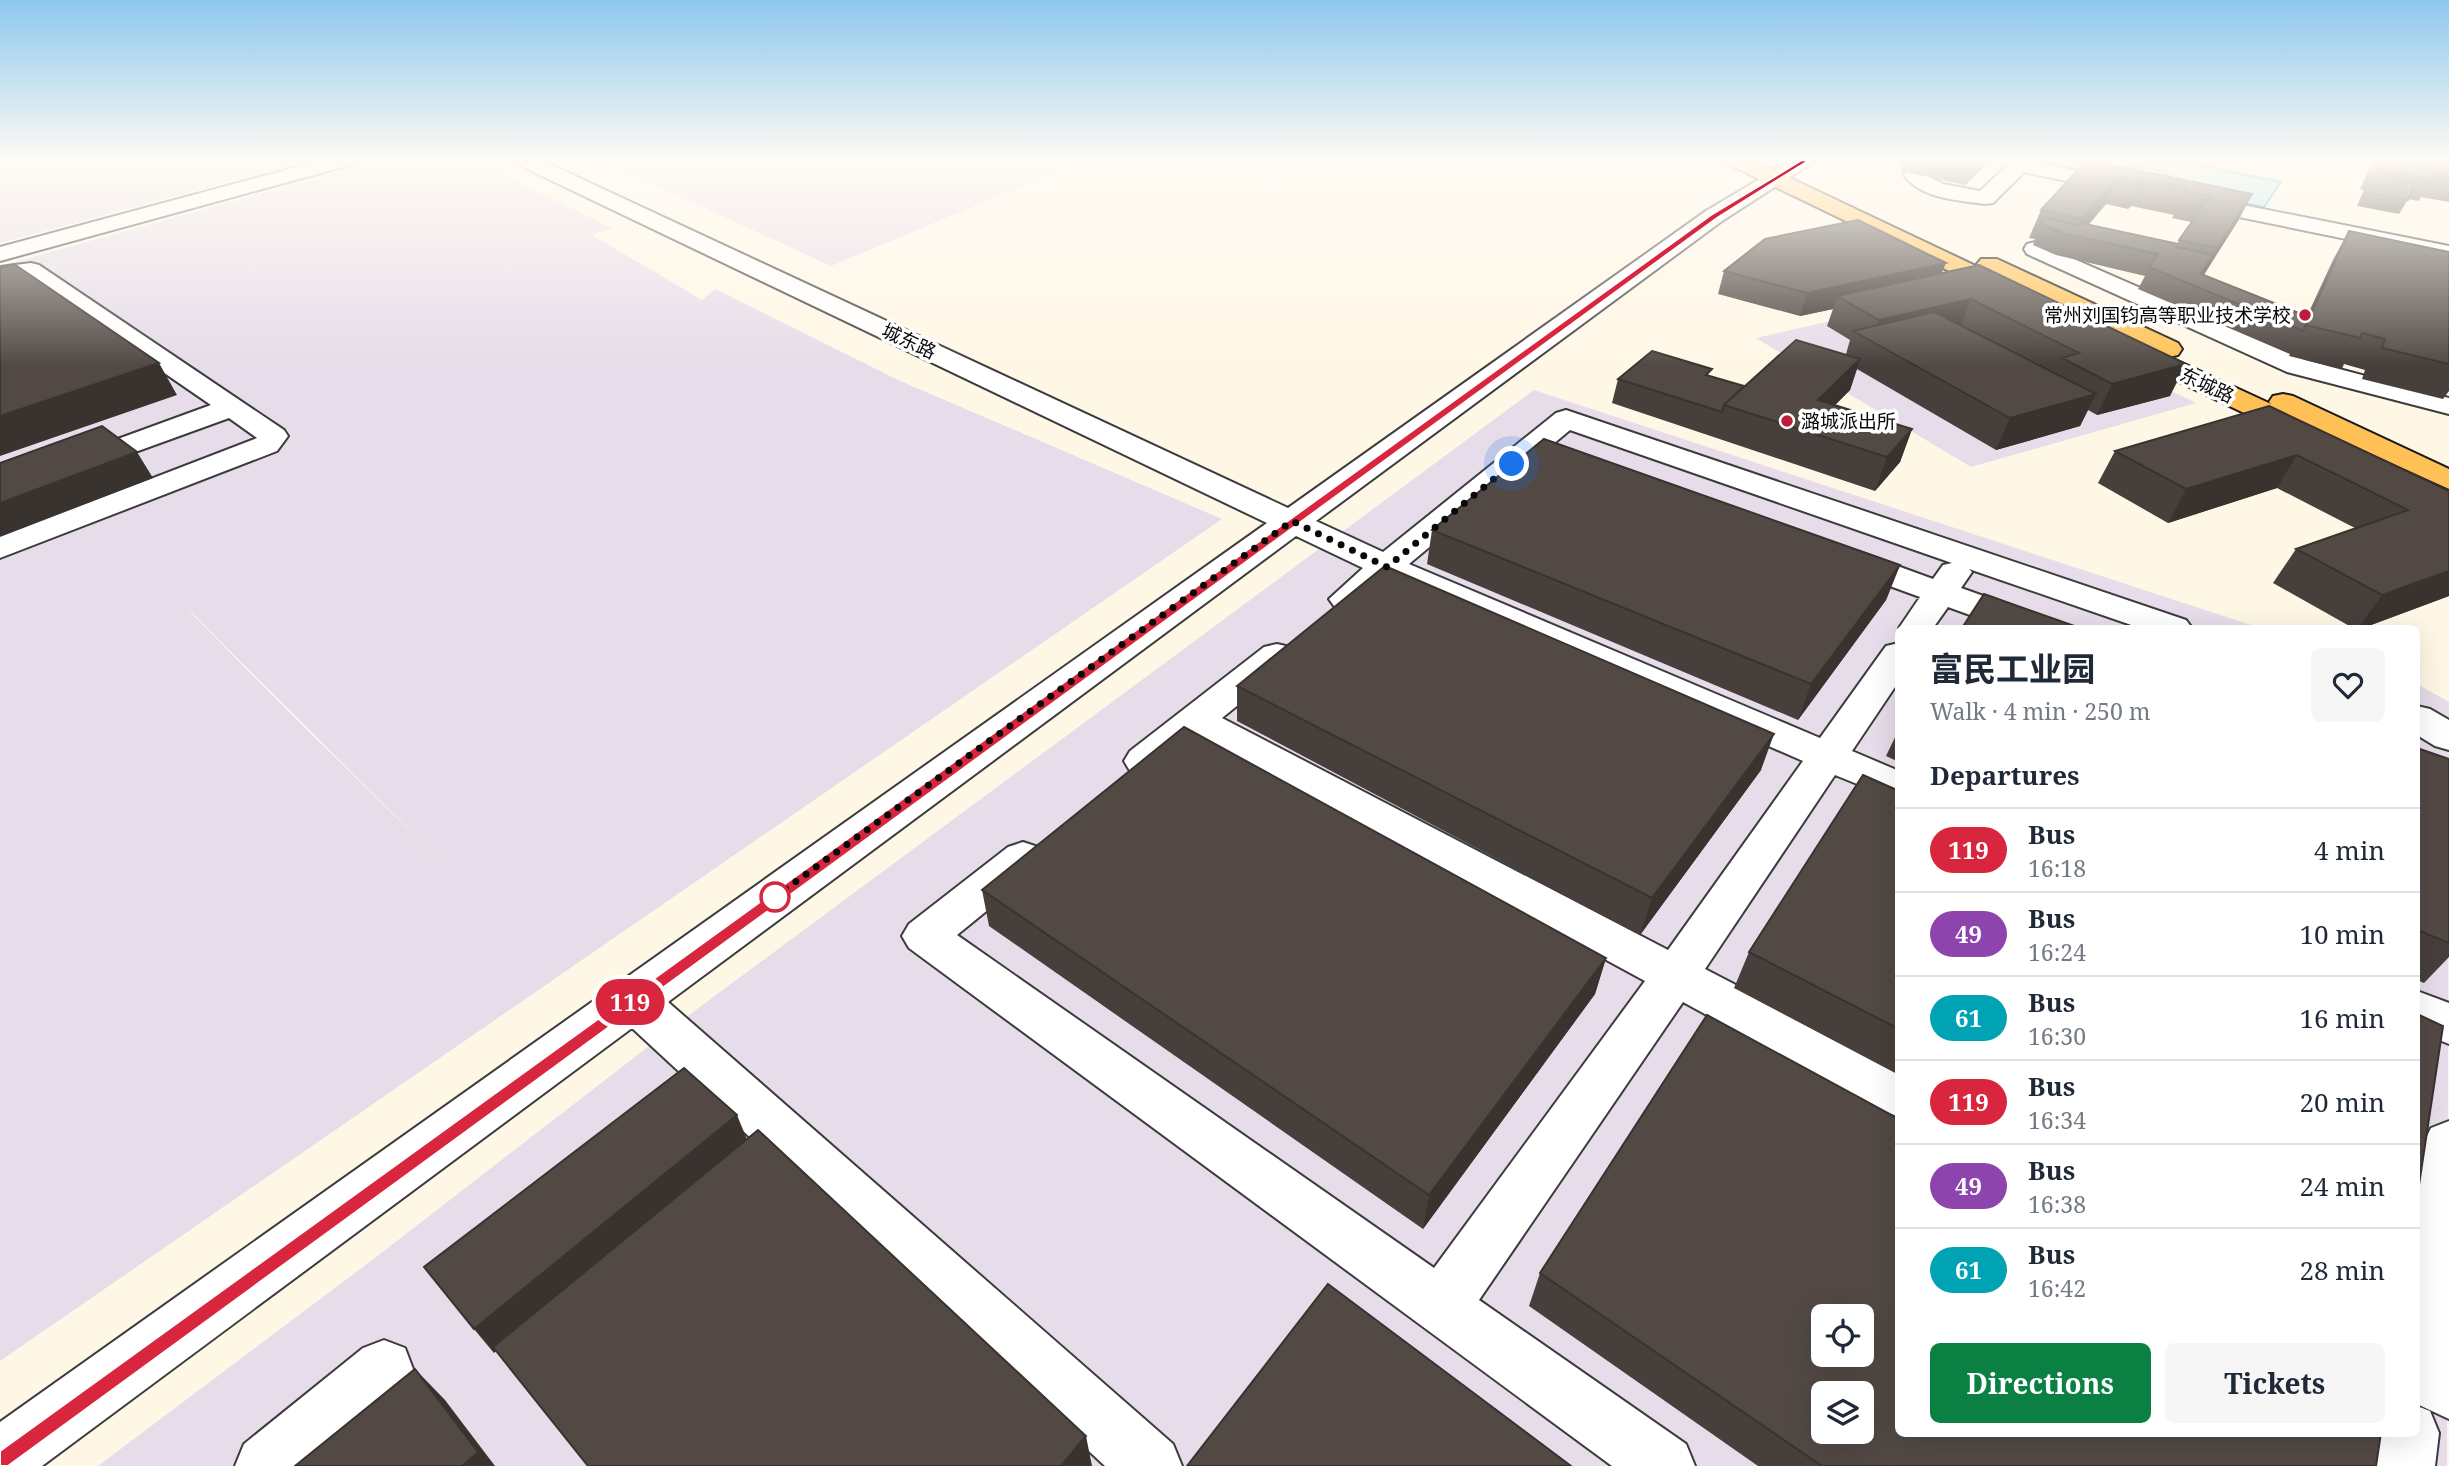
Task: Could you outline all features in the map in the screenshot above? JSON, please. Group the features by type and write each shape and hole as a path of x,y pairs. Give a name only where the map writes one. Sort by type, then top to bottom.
{"main road":[{"name":"东城路","path":"1905,229 2449,500"},
{"name":"东城路","path":"1913,229 2449,480"}],"street":[{"path":"0,254 91,229"},
{"name":"城东路","path":"680,229 1293,502"},
{"name":"城东路","path":"705,229 1293,502"},
{"path":"0,1459 633,1000 1293,502 1694,229"},
{"path":"2334,229 2449,253"},
{"path":"2035,250 2296,366 2449,406"},
{"path":"2387,260 2449,273"},
{"path":"0,274 31,270 274,436 267,445 0,548"},
{"path":"2076,305 2129,291"},
{"path":"0,492 232,407"},
{"path":"1120,780 1387,567 1566,419 2165,625"},
{"path":"1532,446 1571,460"},
{"path":"1293,502 1387,567 1895,785"},
{"path":"1813,547 2031,625"},
{"path":"1918,625 1966,557"},
{"path":"1441,1306 1895,660"},
{"path":"1196,720 1895,1094"},
{"path":"2420,720 2449,737"},
{"path":"1055,832 925,936 1664,1466"},
{"path":"633,1000 1151,1466"},
{"path":"2420,1011 2449,1024"},
{"path":"2420,1351 2449,1144"},
{"path":"265,1466 384,1369"},
{"path":"2420,1374 2449,1389"},
{"path":"2404,1466 2408,1437"}],"shaded area":[{"path":"0,229 51,229 0,243"},
{"path":"131,229 608,229 592,235 702,300 715,289 898,380 1222,519 0,1361 0,266","holes":["190,612 191,612 442,862 294,717"]},
{"path":"751,229 918,229 831,266"},
{"path":"1965,290 2196,403 1971,467 1756,338"},
{"path":"1534,390 2251,625 1895,625 1895,1437 2420,1437 2420,686 2449,702 2447,1466 98,1466 371,1261 697,1009"}],"building":[{"path":"1812,229 1877,229 1946,263 1807,293 1724,271 1765,239"},
{"path":"2054,229 2111,229 2178,244 2176,247 2213,255 2201,274 2309,317 2303,331 2149,267 2158,254"},
{"path":"2186,229 2229,229 2217,248 2179,240"},
{"path":"2349,231 2449,252 2449,364 2382,348 2385,339 2362,333 2360,338 2306,325"},
{"path":"14,264 159,363 0,416 0,268"},
{"path":"1979,265 2186,364 2112,384 2062,358 2079,353 1971,299 1879,320 1837,296"},
{"path":"1934,312 2096,394 2010,418 1853,331"},
{"path":"1796,340 1860,359 1818,400 1912,429 1887,457 1724,405"},
{"path":"1652,351 1712,369 1706,375 1744,386 1724,405 1722,412 1618,379"},
{"path":"2269,406 2449,491 2449,571 2382,595 2296,549 2408,510 2297,455 2186,489 2115,451"},
{"path":"102,426 137,452 0,503 0,463"},
{"path":"1544,439 1900,565 1811,684 1432,530"},
{"path":"1385,566 1774,734 1652,898 1237,686"},
{"path":"1984,594 2072,625 1964,625"},
{"path":"1184,727 1606,958 1429,1195 982,890"},
{"path":"2420,749 2449,759 2449,943 2420,931"},
{"path":"1863,775 1895,789 1895,1027 1749,952"},
{"path":"1707,1015 1895,1117 1895,1437 2380,1437 2376,1466 1822,1466 1540,1273"},
{"path":"2420,1015 2443,1026 2420,1178"},
{"path":"684,1068 737,1115 474,1329 424,1267"},
{"path":"758,1130 1086,1436 1061,1466 588,1466 493,1347"},
{"path":"1328,1284 1571,1466 1187,1466"},
{"path":"415,1369 478,1452 462,1466 295,1466"}],"bus line":[{"name":"119","path":"0,1459 1696,229"}],"place":[{"name":"常州刘国钧高等职业技术学校","path":"2305,315"},
{"name":"潞城派出所","path":"1787,421"}],"route":[{"path":"775,897 765,904 1292,521 1387,567 1512,464"}]}
